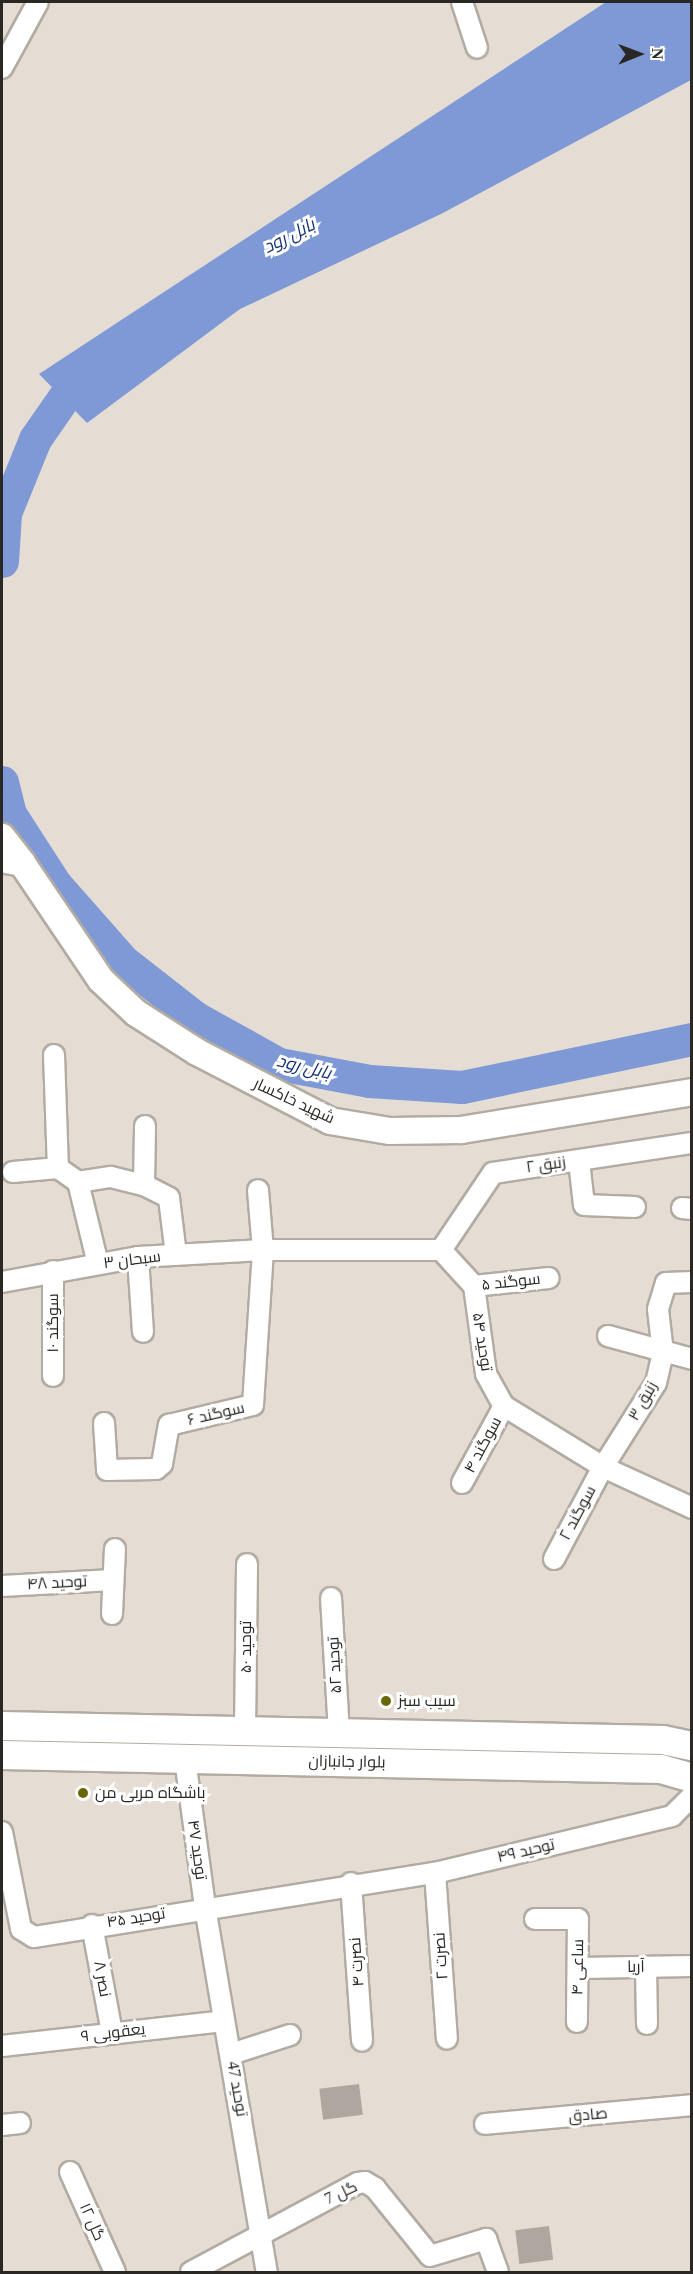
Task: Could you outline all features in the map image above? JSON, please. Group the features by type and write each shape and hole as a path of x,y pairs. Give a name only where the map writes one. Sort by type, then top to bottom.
{"highway":[{"name":"بلوار جانبازان","path":"2,1726 663,1740 692,1746"},
{"name":"بلوار جانبازان","path":"2,1755 661,1769 692,1778"}],"main road":[{"name":"شهید خاکسار","path":"2,837 12,861 101,980 136,1013 197,1052 330,1121 390,1131 461,1130 692,1092"}],"street":[{"path":"2,68 38,2"},
{"path":"462,2 477,48"},
{"path":"54,1055 58,1167"},
{"path":"144,1185 145,1126"},
{"name":"زنبق ۲","path":"441,1250 493,1173 692,1143"},
{"path":"579,1161 584,1205 635,1207"},
{"path":"13,1172 58,1167 78,1182 98,1264"},
{"path":"78,1182 111,1177 144,1185 169,1198 176,1255"},
{"path":"258,1190 264,1250 441,1250 474,1286"},
{"name":"سبحان ۳","path":"2,1282 138,1257 264,1250"},
{"name":"سوگند ۶","path":"104,1423 107,1470 156,1469 162,1464 169,1425 253,1405 264,1250"},
{"path":"138,1257 143,1332"},
{"name":"سوگند ۱۰","path":"53,1271 53,1376"},
{"name":"سوگند ۵","path":"474,1286 549,1278"},
{"name":"زنبق ۳","path":"603,1467 656,1383 663,1353 658,1309 666,1283 692,1282"},
{"name":"توحید ۵۴","path":"474,1286 486,1374 504,1406 603,1467 692,1508"},
{"path":"608,1336 663,1353 692,1359"},
{"name":"سوگند ۴","path":"462,1483 504,1406"},
{"name":"سوگند ۲","path":"554,1559 603,1467"},
{"path":"112,1614 115,1549"},
{"name":"توحید ۵۰","path":"245,1730 248,1564"},
{"name":"توحید ۴۸","path":"2,1586 113,1580"},
{"name":"توحید ۵۲","path":"331,1598 339,1732"},
{"name":"توحید ۴۷","path":"185,1758 205,1907"},
{"name":"توحید ۴۹","path":"351,1883 435,1872 672,1816 692,1796"},
{"name":"توحید ۴۵","path":"2,1832 21,1929 27,1935 351,1883"},
{"name":"نصرت ۲","path":"435,1872 447,2039"},
{"name":"نصرت ۴","path":"351,1883 362,2041"},
{"name":"توحید 47","path":"205,1907 267,2272"},
{"name":"ساعی ۴","path":"536,1919 578,1919 580,1968 577,2022"},
{"name":"نصر ۸","path":"92,1924 112,2033"},
{"name":"آریا","path":"580,1968 692,1966"},
{"path":"646,1967 646,2024"},
{"name":"یعقوبی ۹","path":"2,2046 224,2020"},
{"path":"231,2054 290,2036"},
{"name":"صادق","path":"485,2124 692,2105"},
{"name":"گل ۱۲","path":"70,2172 115,2272"},
{"name":"گل 7","path":"262,2234 358,2183 365,2182 375,2188 430,2256 486,2239 498,2272"},
{"path":"191,2272 262,2234"}],"water":[{"path":"606,2 691,2 691,80 441,214 240,309 87,423 39,374"}],"building":[{"path":"359,2084 363,2115 323,2120 319,2089"},
{"path":"549,2226 553,2260 519,2264 515,2230"}],"waterway":[{"name":"بابل رود","path":"2,561 5,513 35,439 76,380 94,366"},
{"name":"بابل رود","path":"2,782 10,814 56,885 123,961 196,1018 279,1064 369,1081 462,1087 692,1039"}],"place":[{"name":"سیب سبز","path":"386,1701"},
{"name":"باشگاه مربی من","path":"83,1793"}]}
